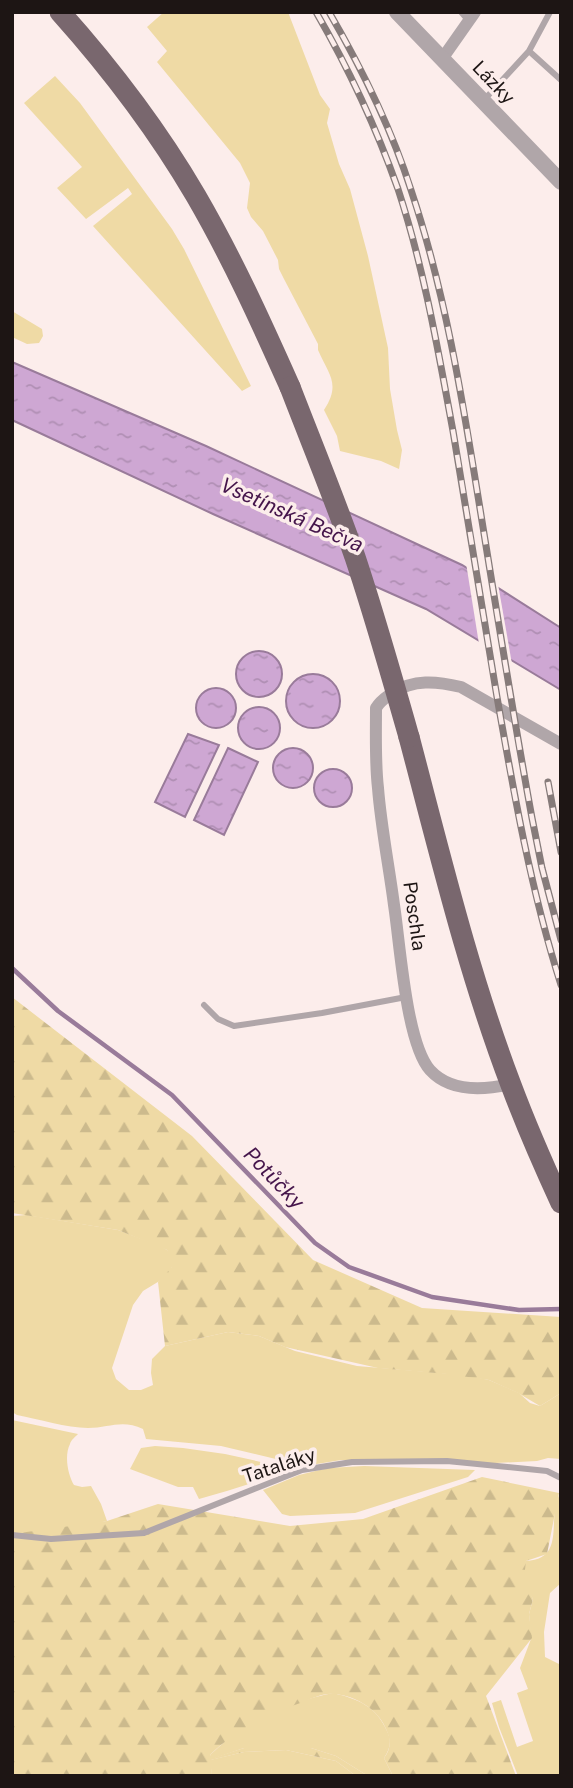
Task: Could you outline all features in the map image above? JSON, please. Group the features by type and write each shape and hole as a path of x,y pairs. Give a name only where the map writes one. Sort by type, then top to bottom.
{"main road":[{"path":"60,12 136,106 195,195 245,288 290,387 355,558 381,641 476,982 510,1084 561,1203"}],"street":[{"name":"Lázky","path":"397,12 561,182"},
{"path":"442,59 468,15"},
{"name":"Poschla","path":"510,1084 491,1088 451,1084 436,1077 427,1067 418,1049 407,997 377,787 376,708 380,701 399,689 418,682 433,681 461,687 561,744"}],"lane":[{"path":"484,101 529,51 550,12"},
{"path":"529,51 561,80"},
{"path":"204,1005 218,1019 233,1026 407,997"},
{"name":"Tataláky","path":"12,1535 51,1539 144,1533 302,1470 352,1462 447,1461 547,1471 561,1478"}],"green space":[{"path":"164,12 288,12 320,95 330,109 327,123 339,164 350,189 368,256 388,348 390,389 402,450 399,469 381,461 340,451 337,436 324,410 332,393 332,380 318,350 318,344 279,269 278,260 247,208 250,183 240,163 157,62 167,51 147,27"},
{"path":"55,76 80,103 172,229 251,386 242,391 93,226 132,194 128,188 86,219 57,188 82,167 24,103"},
{"path":"12,311 42,329 43,336 39,343 27,344 12,337"},
{"path":"12,997 192,1136 313,1260 422,1308 561,1317 561,1393 540,1406 489,1380 378,1368 285,1347 259,1336 228,1332 165,1346 158,1282 172,1267 167,1250 118,1230 12,1213"},
{"path":"27,1215 118,1230 160,1246 167,1250 173,1259 171,1274 143,1291 133,1305 112,1368 116,1379 129,1390 141,1390 153,1385 152,1359 165,1346 228,1332 259,1336 295,1351 357,1366 465,1375 489,1380 540,1406 561,1393 561,1459 475,1464 341,1460 305,1466 221,1446 146,1439 143,1429 135,1426 80,1428 17,1415 12,1412 12,1216"},
{"path":"12,1420 78,1434 68,1449 70,1476 74,1485 91,1486 107,1521 80,1527 12,1534"},
{"path":"155,1446 225,1454 293,1469 199,1499 193,1487 178,1487 130,1469 141,1448"},
{"path":"364,1466 475,1470 468,1477 355,1513 290,1516 282,1514 263,1490 299,1475 328,1468"},
{"path":"482,1477 559,1493 547,1554 526,1561 524,1578 533,1599 529,1614 532,1638 486,1696 516,1776 393,1776 384,1758 389,1749 389,1737 379,1717 355,1699 330,1694 318,1696 265,1717 231,1737 210,1755 213,1758 244,1748 283,1745 311,1748 336,1756 368,1776 356,1776 336,1761 286,1750 244,1752 211,1760 212,1776 12,1776 12,1534 107,1521 158,1504 290,1526 363,1519"},
{"path":"561,1492 561,1583 550,1593 544,1632 545,1657 561,1665 561,1776 518,1776 492,1703 501,1700 517,1747 533,1741 517,1693 528,1689 520,1668 531,1639 529,1614 533,1599 518,1573 526,1561 547,1553 551,1545"},
{"path":"333,1693 365,1705 383,1722 390,1742 384,1758 393,1776 368,1776 336,1756 311,1748 244,1748 212,1759 210,1755 228,1738 254,1722 293,1704"},
{"path":"286,1750 336,1761 356,1776 212,1776 210,1760 244,1752"}],"water":[{"name":"Vsetínská Bečva","path":"12,362 206,446 462,565 561,628 561,690 426,609 12,420"},
{"path":"259,651 276,657 282,674 276,691 259,697 242,691 236,674 242,657"},
{"path":"313,674 332,682 340,701 332,720 313,728 294,720 286,701 294,682"},
{"path":"216,688 230,694 236,708 230,722 216,728 202,722 196,708 202,694"},
{"path":"259,707 274,713 280,728 274,743 259,749 244,743 238,728 244,713"},
{"path":"188,734 219,745 185,817 155,802"},
{"path":"228,748 258,762 224,835 194,820"},
{"path":"293,748 307,754 313,768 307,782 293,788 279,782 273,768 279,754"},
{"path":"333,769 347,774 352,788 347,802 333,807 319,802 314,788 319,774"}],"pier":[{"path":"466,563 498,584 512,664 479,644"}],"waterway":[{"name":"Potůčky","path":"12,968 58,1011 172,1095 315,1243 349,1267 432,1297 519,1310 561,1309"}],"railway":[{"path":"316,12 351,77 381,143 398,189 415,249 430,309 453,431 517,806 532,878 561,985"},
{"path":"329,12 385,121 411,190 435,271 461,396 532,818 561,940"},
{"path":"548,782 561,852"}]}
